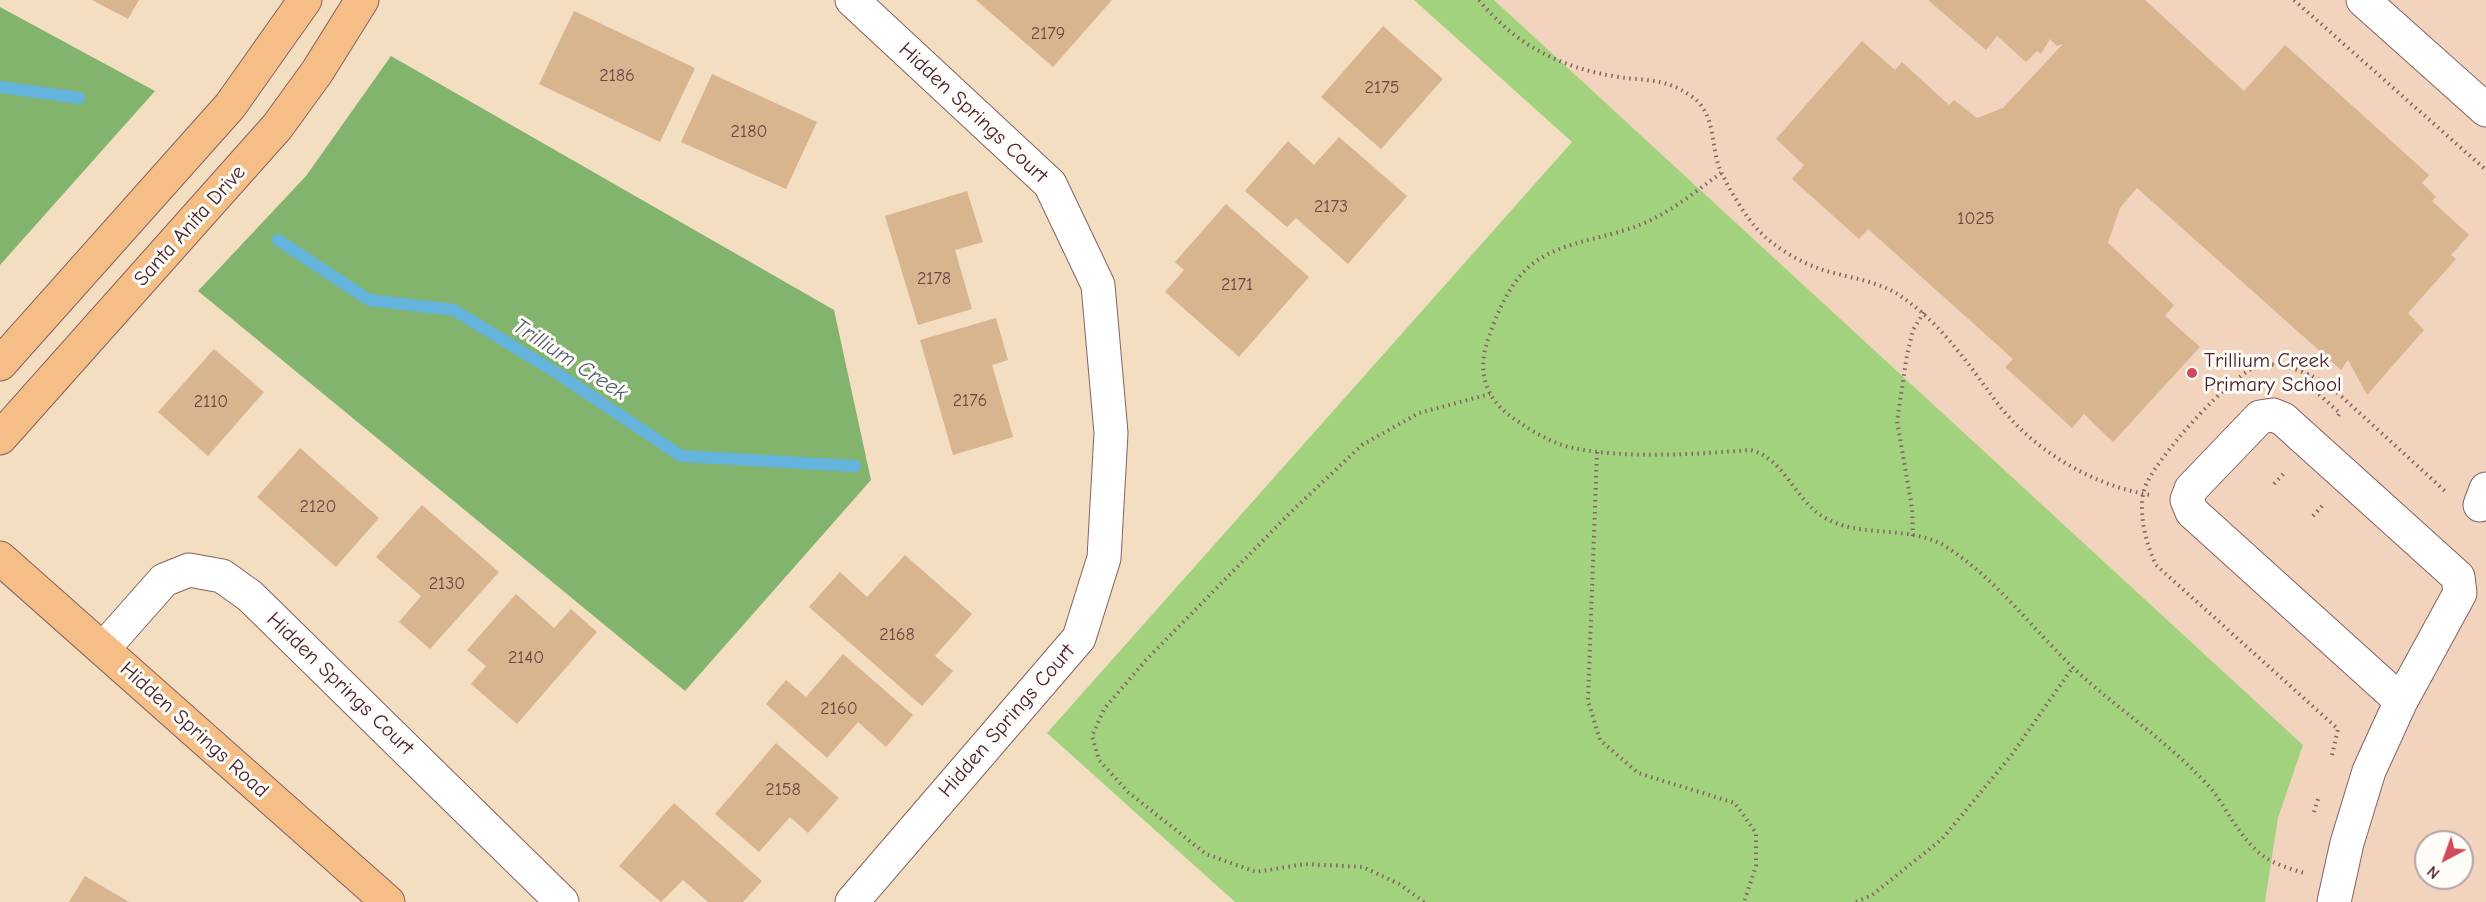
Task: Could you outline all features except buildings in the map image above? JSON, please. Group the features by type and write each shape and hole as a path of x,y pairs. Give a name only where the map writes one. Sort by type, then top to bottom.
{"main road":[{"path":"0,364 230,106 305,0"},
{"name":"Santa Anita Drive","path":"0,438 278,127 317,72 362,0"},
{"name":"Hidden Springs Road","path":"0,558 388,902"}],"street":[{"name":"Hidden Springs Court","path":"852,0 1050,184 1098,285 1111,432 1104,558 1079,638 852,902"},
{"path":"2362,0 2486,110"},
{"path":"2336,892 2369,771 2401,701 2460,593 2458,577 2283,419 2272,415 2260,417 2191,489 2187,500 2192,512 2401,701"},
{"name":"Hidden Springs Court","path":"104,649 164,580 189,570 222,576 250,596 562,902"}],"path":[{"path":"1479,0 1516,39 1555,61 1618,76 1659,80 1693,97 1708,112 1721,173 1759,231 1788,253 1819,269 1866,281 1898,294 1924,312 1979,375 1996,402 2049,452 2077,470 2135,492 2187,500"},
{"path":"2294,0 2486,170"},
{"path":"1721,173 1681,202 1640,225 1550,253 1530,266 1514,284 1493,323 1488,341 1482,374 1490,394 1500,408 1547,439 1572,448 1598,452 1750,450 1763,453 1773,460 1805,502 1833,523 1847,528 1914,536 1946,546 1971,565 2073,667 2189,766 2218,796 2236,829 2263,857 2301,873 2336,892"},
{"path":"1914,536 1912,508 1897,421 1913,330 1924,312"},
{"path":"2307,374 2313,389 2340,413 2337,417"},
{"path":"1424,902 1400,884 1363,867 1305,864 1256,872 1206,854 1128,792 1099,760 1092,736 1104,709 1146,660 1294,509 1362,446 1419,413 1490,394"},
{"path":"1598,452 1588,701 1600,740 1638,773 1735,803 1756,833 1756,866 1744,902"},
{"path":"1856,902 1872,895 1942,840 2010,757 2073,667"}],"shaded area":[{"name":"Trillium Creek Primary School","path":"1494,0 2486,0 2486,902 2265,902 2278,818 2303,745"}],"green space":[{"path":"1414,0 1494,0 2303,745 2278,818 2265,902 1235,902 1047,733 1572,142"},
{"path":"0,7 155,91 0,265"},
{"path":"391,56 834,310 871,480 685,691 198,291 306,176"}],"waterway":[{"name":"Trillium Creek","path":"0,87 79,98"},
{"name":"Trillium Creek","path":"278,240 369,300 454,310 560,375 681,456 855,466"}],"place":[{"name":"Trillium Creek Primary School","path":"2192,373"}]}
